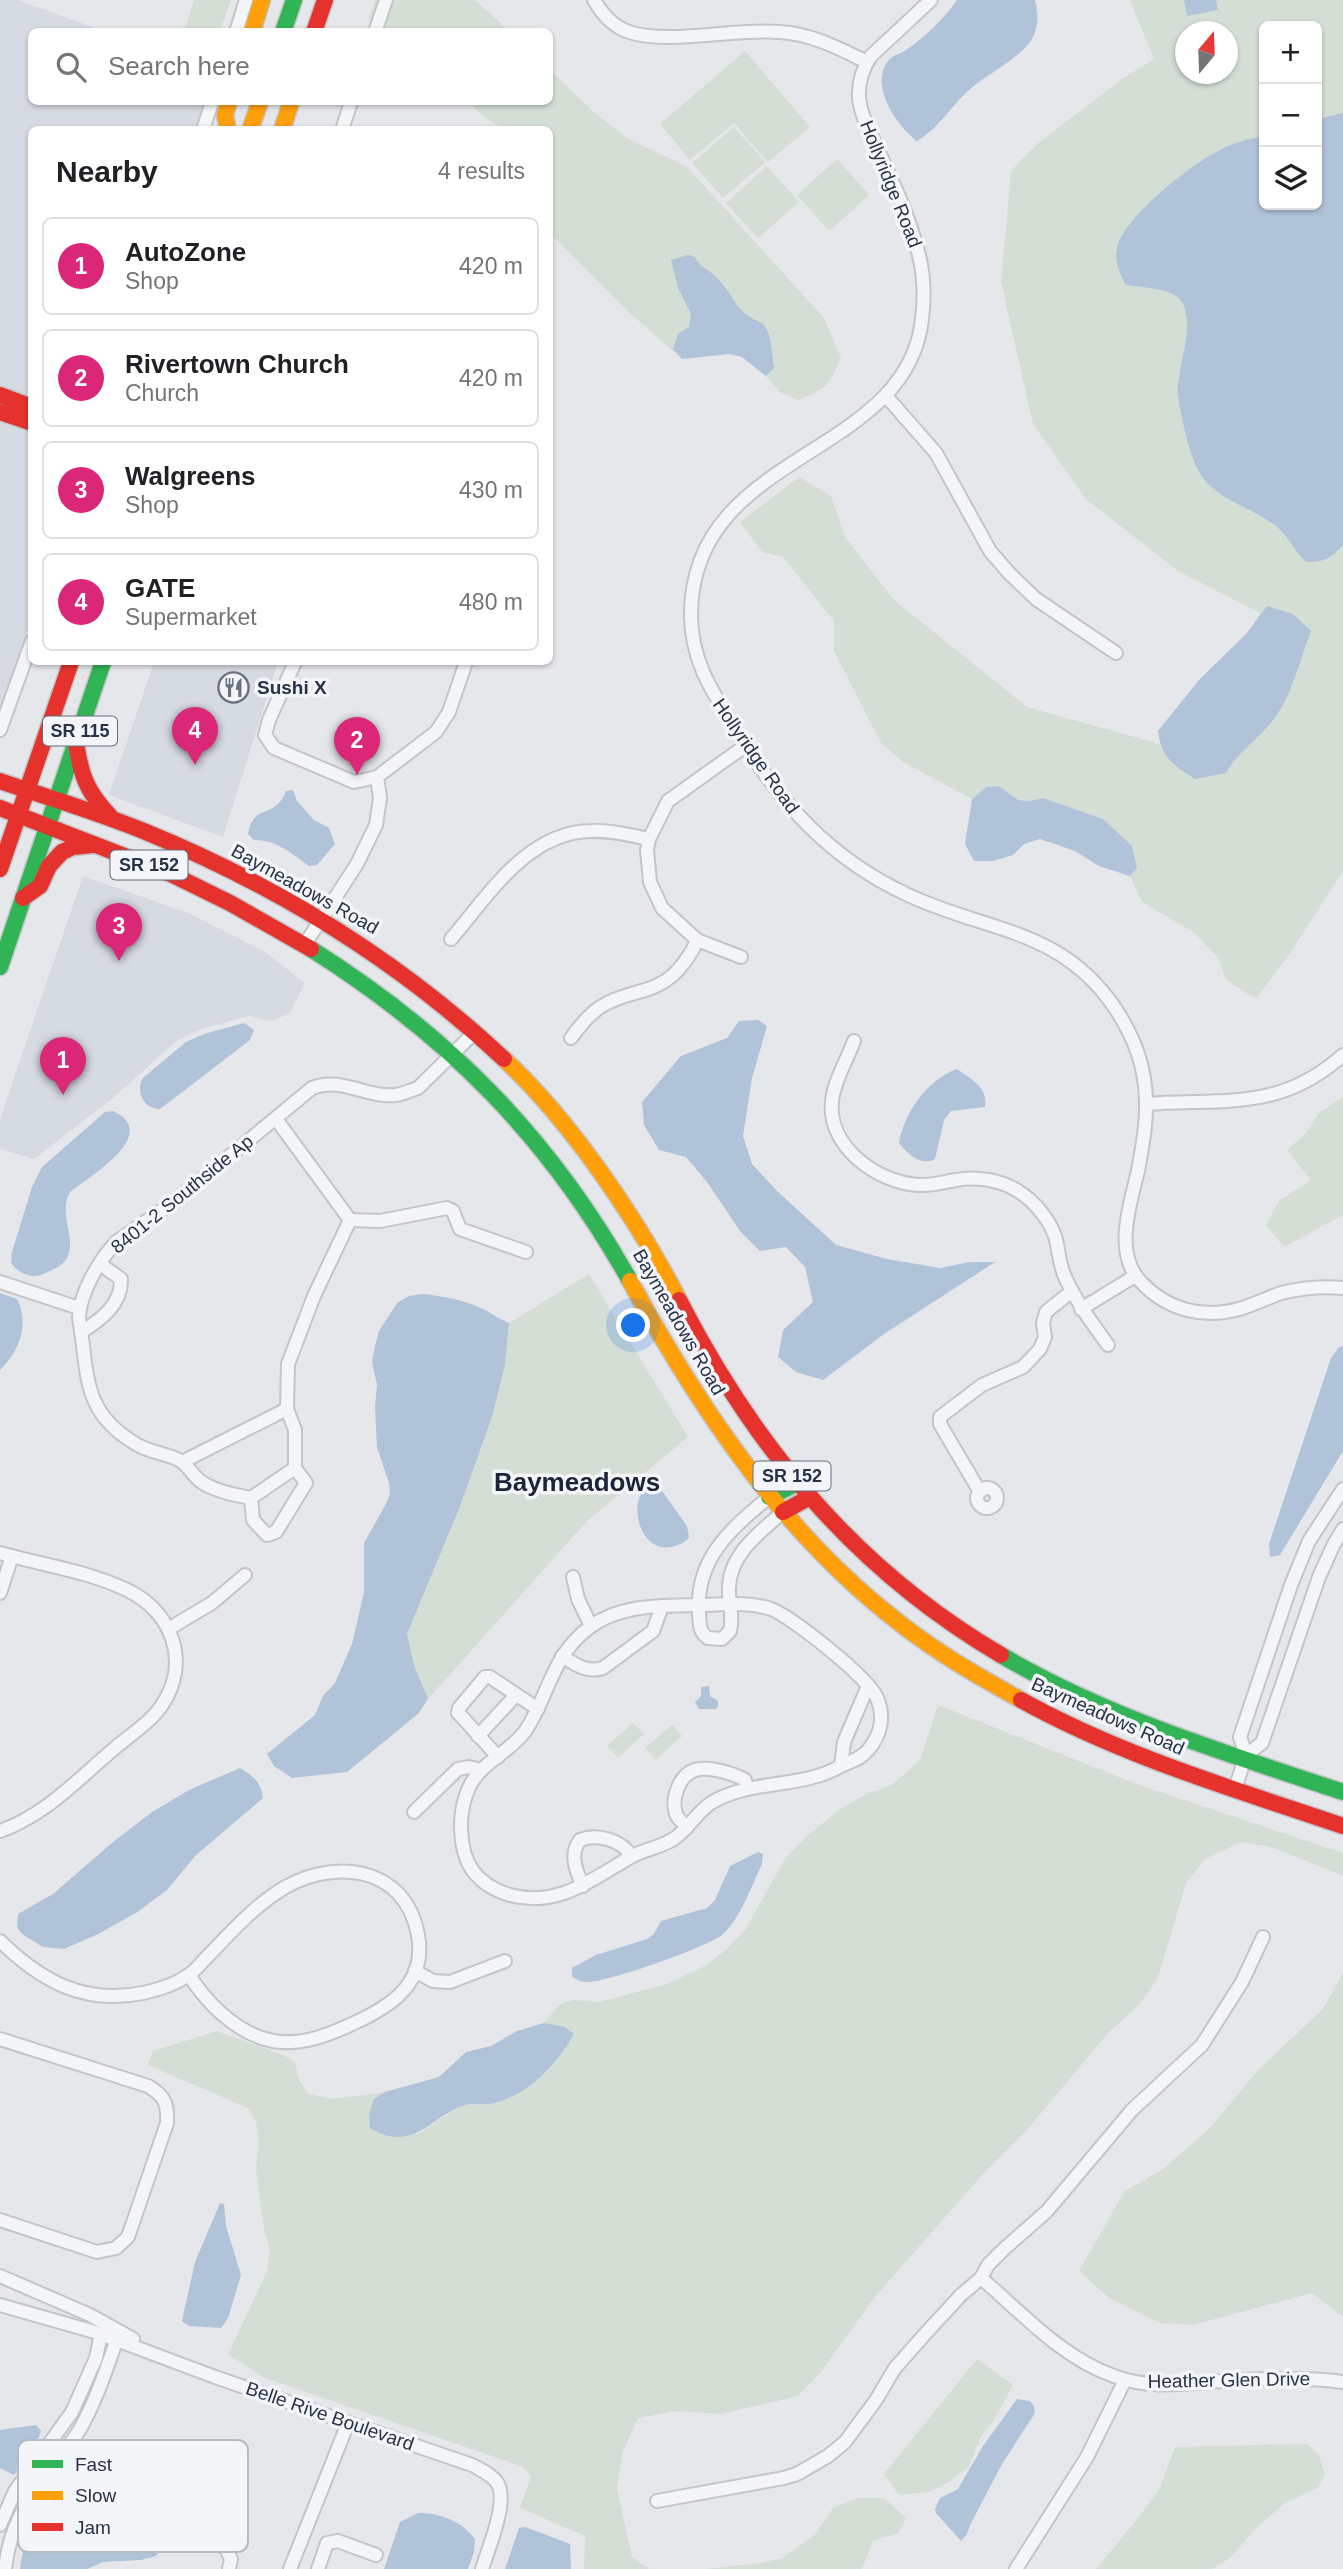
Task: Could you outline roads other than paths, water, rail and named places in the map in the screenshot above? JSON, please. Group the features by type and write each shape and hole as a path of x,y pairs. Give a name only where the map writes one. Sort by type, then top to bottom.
{"main road":[{"path":"253,28 262,0"},
{"path":"284,28 294,0"},
{"path":"315,28 325,0"},
{"path":"227,126 225,115 228,105"},
{"path":"251,126 259,105"},
{"path":"283,126 290,105"},
{"path":"0,396 28,406"},
{"path":"0,412 28,422"},
{"name":"SR 115","path":"0,869 70,665"},
{"name":"SR 115","path":"0,967 102,665"},
{"path":"76,743 82,782 91,797 113,819"},
{"name":"Baymeadows Road","path":"0,781 113,819 228,868 323,919 401,970 475,1032 527,1082 603,1177 671,1286 706,1352 751,1422 797,1483 836,1525 890,1575 943,1617 997,1653 1110,1711 1343,1792"},
{"name":"Baymeadows Road","path":"0,808 99,845 203,889 305,944 395,1004 452,1054 503,1102 578,1195 614,1252 677,1365 721,1434 769,1497 869,1597 925,1642 983,1681 1054,1720 1161,1764 1343,1826"},
{"path":"23,898 40,886 49,866 62,852 74,847 99,845"},
{"path":"769,1497 797,1483"},
{"path":"783,1512 810,1497"}],"street":[{"path":"237,28 246,0"},
{"path":"376,28 386,0"},
{"path":"594,0 603,14 617,27 630,33 660,36 758,31 803,34 867,62 931,0"},
{"name":"Hollyridge Road","path":"867,62 859,83 862,114 917,245 924,292 922,323 905,370 886,396 834,436 741,499 719,525 707,545 693,590 693,644 709,689 744,746 797,816 841,854 881,882 930,904 1050,946 1101,988 1134,1040 1143,1069 1146,1104 1142,1149 1126,1228 1127,1252 1135,1276"},
{"path":"204,126 211,105"},
{"path":"343,126 350,105"},
{"path":"886,396 936,453 990,551 1009,573 1036,599 1116,653"},
{"path":"0,730 28,652"},
{"path":"294,665 265,735 274,748 354,782 377,777 436,732 449,712 465,665"},
{"path":"741,957 697,940 662,908 653,890 647,862 649,839 668,802 744,746"},
{"path":"305,944 357,864 376,825 380,799 377,777"},
{"path":"451,939 513,867 550,840 589,831 649,839"},
{"path":"571,1038 588,1017 603,1005 644,992 667,981 677,972 697,940"},
{"name":"8401-2 Southside Ap","path":"79,1308 100,1264 116,1242 174,1202 306,1092 321,1084 342,1084 396,1095 408,1092 418,1088 475,1032"},
{"path":"854,1041 833,1091 832,1103 835,1127 850,1151 861,1162 881,1174 908,1184 922,1186 981,1179 1018,1191 1037,1207 1050,1225 1061,1268 1072,1291 1081,1309 1108,1345"},
{"path":"1146,1104 1258,1099 1308,1081 1343,1055"},
{"path":"276,1119 350,1220 380,1222 447,1208 453,1211 460,1229 526,1252"},
{"path":"251,1498 253,1520 267,1535 276,1532 306,1483 295,1468 295,1430 287,1409 286,1379 291,1355 314,1296 350,1220"},
{"path":"81,1332 97,1322 118,1299 122,1289 121,1279 100,1264"},
{"path":"1081,1309 1135,1276 1171,1305 1187,1312 1215,1314 1297,1290 1343,1288"},
{"path":"0,1282 79,1308 87,1380 92,1398 104,1420 138,1446 182,1462 211,1487 251,1498 295,1468"},
{"path":"980,1492 940,1424 940,1417 982,1385 1023,1367 1040,1349 1045,1337 1046,1312 1072,1291"},
{"path":"182,1462 287,1409"},
{"path":"1235,1789 1245,1757 1240,1737 1291,1585 1309,1541 1343,1489"},
{"path":"769,1497 727,1534 705,1570 698,1605 702,1633 708,1639 724,1638 730,1631 729,1584 736,1562 749,1543 783,1512"},
{"path":"1245,1757 1262,1743 1319,1577 1343,1529"},
{"path":"0,1593 6,1554 93,1577 129,1590 146,1602 170,1628 176,1658 168,1695 158,1712 37,1815 0,1831"},
{"path":"170,1628 212,1603 245,1575"},
{"path":"573,1577 578,1599 591,1626"},
{"path":"731,1605 752,1605 784,1615 817,1638 868,1686 878,1701 881,1712 880,1729 864,1755 811,1779 747,1790 713,1802 663,1845 631,1856 583,1886 550,1898 520,1898 494,1888 477,1875 466,1856 462,1823 468,1789 481,1770 523,1735 538,1709 552,1673 573,1642 591,1626 627,1610 662,1606 731,1605"},
{"path":"562,1657 584,1669 603,1668 653,1631 662,1606"},
{"path":"498,1757 458,1713 459,1708 485,1678 490,1677 538,1709"},
{"path":"841,1766 844,1742 868,1686"},
{"path":"478,1735 516,1695"},
{"path":"414,1812 458,1769 481,1770"},
{"path":"687,1827 676,1814 675,1800 679,1785 688,1774 701,1769 736,1775 745,1780 747,1790"},
{"path":"583,1886 574,1861 575,1848 580,1840 594,1838 614,1841 625,1847 631,1856"},
{"path":"0,1941 44,1977 65,1987 83,1993 117,1997 133,1995 166,1987 189,1976 273,1894 301,1879 342,1870 366,1874 383,1882 405,1901 413,1915 419,1938 415,1971 403,1993 376,2014 309,2041 287,2043 265,2039 234,2023 207,1998 189,1976"},
{"path":"657,2501 797,2474 828,2456 845,2442 895,2368 961,2295 981,2278 988,2265 1047,2211 1132,2110 1202,2045 1242,1982 1263,1937"},
{"path":"415,1971 433,1982 450,1982 505,1961"},
{"path":"0,2039 148,2086 159,2092 168,2107 167,2123 128,2237 116,2248 97,2252 0,2220"},
{"name":"Belle Rive Boulevard","path":"0,2276 90,2315 160,2356"},
{"name":"Heather Glen Drive","path":"981,2278 1056,2343 1097,2369 1125,2380 1170,2385 1268,2379 1321,2379 1343,2382"},
{"name":"Belle Rive Boulevard","path":"0,2305 117,2339 472,2465 497,2482 501,2494 500,2509 482,2569"},
{"path":"53,2440 86,2402 101,2334"},
{"path":"72,2440 86,2402 117,2339"},
{"path":"1016,2569 1087,2457 1125,2380"},
{"path":"290,2569 348,2423"},
{"path":"0,2525 18,2487"},
{"path":"5,2569 4,2545 18,2520"},
{"path":"318,2569 327,2543 338,2541 376,2555"},
{"path":"228,2552 231,2558 229,2569"}],"water":[{"path":"957,0 1035,0 1036,28 1029,44 1023,50 967,92 933,129 917,141 901,126 888,105 882,82 883,71 890,59 927,33"},
{"path":"1184,0 1216,0 1218,10 1187,16"},
{"path":"1343,113 1343,545 1327,558 1306,562 1278,527 1223,496 1199,472 1186,435 1178,395 1187,326 1182,302 1173,294 1126,285 1118,267 1116,253 1131,222 1175,180 1218,151 1252,138 1259,137 1259,210 1322,210 1322,118"},
{"path":"688,255 695,257 701,266 715,276 746,314 764,324 770,337 774,368 766,376 742,357 729,354 682,359 673,349 678,334 689,327 691,314 678,288 671,260"},
{"path":"1267,606 1293,614 1311,631 1291,686 1276,716 1237,757 1226,773 1195,779 1165,755 1158,731 1199,680 1247,633"},
{"path":"999,786 1018,800 1043,798 1103,819 1132,846 1137,868 1130,876 1099,866 1075,851 1040,839 1024,844 1013,855 993,861 974,861 965,844 972,799 986,787"},
{"path":"293,790 297,801 314,820 329,828 335,844 317,865 309,866 283,848 270,842 254,840 248,834 254,818 276,806 286,791"},
{"path":"758,1020 767,1026 752,1078 743,1136 752,1164 776,1190 836,1245 887,1259 940,1268 970,1262 995,1262 884,1334 823,1380 796,1372 778,1357 783,1330 813,1302 805,1267 786,1247 760,1251 740,1231 707,1182 686,1157 659,1150 644,1125 642,1102 681,1056 727,1038 739,1021"},
{"path":"244,1023 254,1030 250,1040 160,1109 145,1103 140,1089 143,1078 186,1042"},
{"path":"957,1069 981,1089 985,1107 951,1111 944,1120 935,1159 920,1160 899,1143 906,1120 927,1089"},
{"path":"113,1111 126,1120 130,1131 126,1143 117,1154 70,1192 66,1203 70,1246 68,1255 62,1264 42,1274 31,1276 21,1272 11,1263 12,1252 32,1187 42,1167 105,1112"},
{"path":"0,1293 17,1299 21,1308 22,1327 17,1346 0,1370"},
{"path":"422,1294 469,1303 509,1323 505,1365 492,1417 459,1509 407,1634 414,1665 428,1699 419,1713 347,1772 292,1778 274,1766 267,1754 315,1715 323,1696 335,1683 352,1644 364,1592 364,1543 390,1494 377,1447 377,1385 372,1362 379,1331 397,1303 409,1296"},
{"path":"1343,1346 1343,1451 1280,1555 1270,1557 1269,1544 1331,1358 1339,1347"},
{"path":"654,1483 687,1526 689,1537 679,1545 660,1547 651,1542 639,1524 638,1501 649,1484"},
{"path":"709,1686 710,1696 718,1701 718,1706 716,1709 699,1709 695,1702 701,1696 701,1687"},
{"path":"240,1768 256,1780 263,1798 196,1855 167,1890 136,1913 64,1949 43,1947 22,1934 17,1927 18,1914 53,1894 152,1812 189,1790"},
{"path":"758,1852 763,1854 762,1864 740,1911 729,1928 714,1940 614,1977 587,1982 572,1976 572,1968 596,1955 647,1939 654,1934 661,1921 707,1908 715,1900 730,1866"},
{"path":"544,2023 565,2027 574,2034 549,2068 516,2095 489,2104 462,2106 408,2136 385,2135 370,2128 369,2115 374,2099 385,2092 439,2077 466,2052 491,2046 517,2031"},
{"path":"220,2203 224,2204 226,2226 241,2275 228,2318 221,2328 189,2326 182,2321 195,2262"},
{"path":"1017,2399 1030,2401 1035,2413 1002,2464 961,2541 935,2509 940,2498 958,2489 983,2446"},
{"path":"36,2425 41,2431 37,2440 18,2440 18,2469 14,2475 0,2468 0,2430"},
{"path":"418,2513 450,2519 475,2539 468,2569 384,2569 400,2522"},
{"path":"525,2527 570,2544 571,2569 505,2569 519,2528"},
{"path":"23,2552 159,2552 156,2556 141,2560 103,2562 87,2569 20,2569"}],"place":[{"name":"Sushi X","path":"234,687"},
{"name":"GATE","path":"195,765"},
{"name":"Rivertown Church","path":"357,775"},
{"name":"Walgreens","path":"119,961"},
{"name":"AutoZone","path":"63,1095"}],"district":[{"name":"Baymeadows","path":"577,1482"}]}
